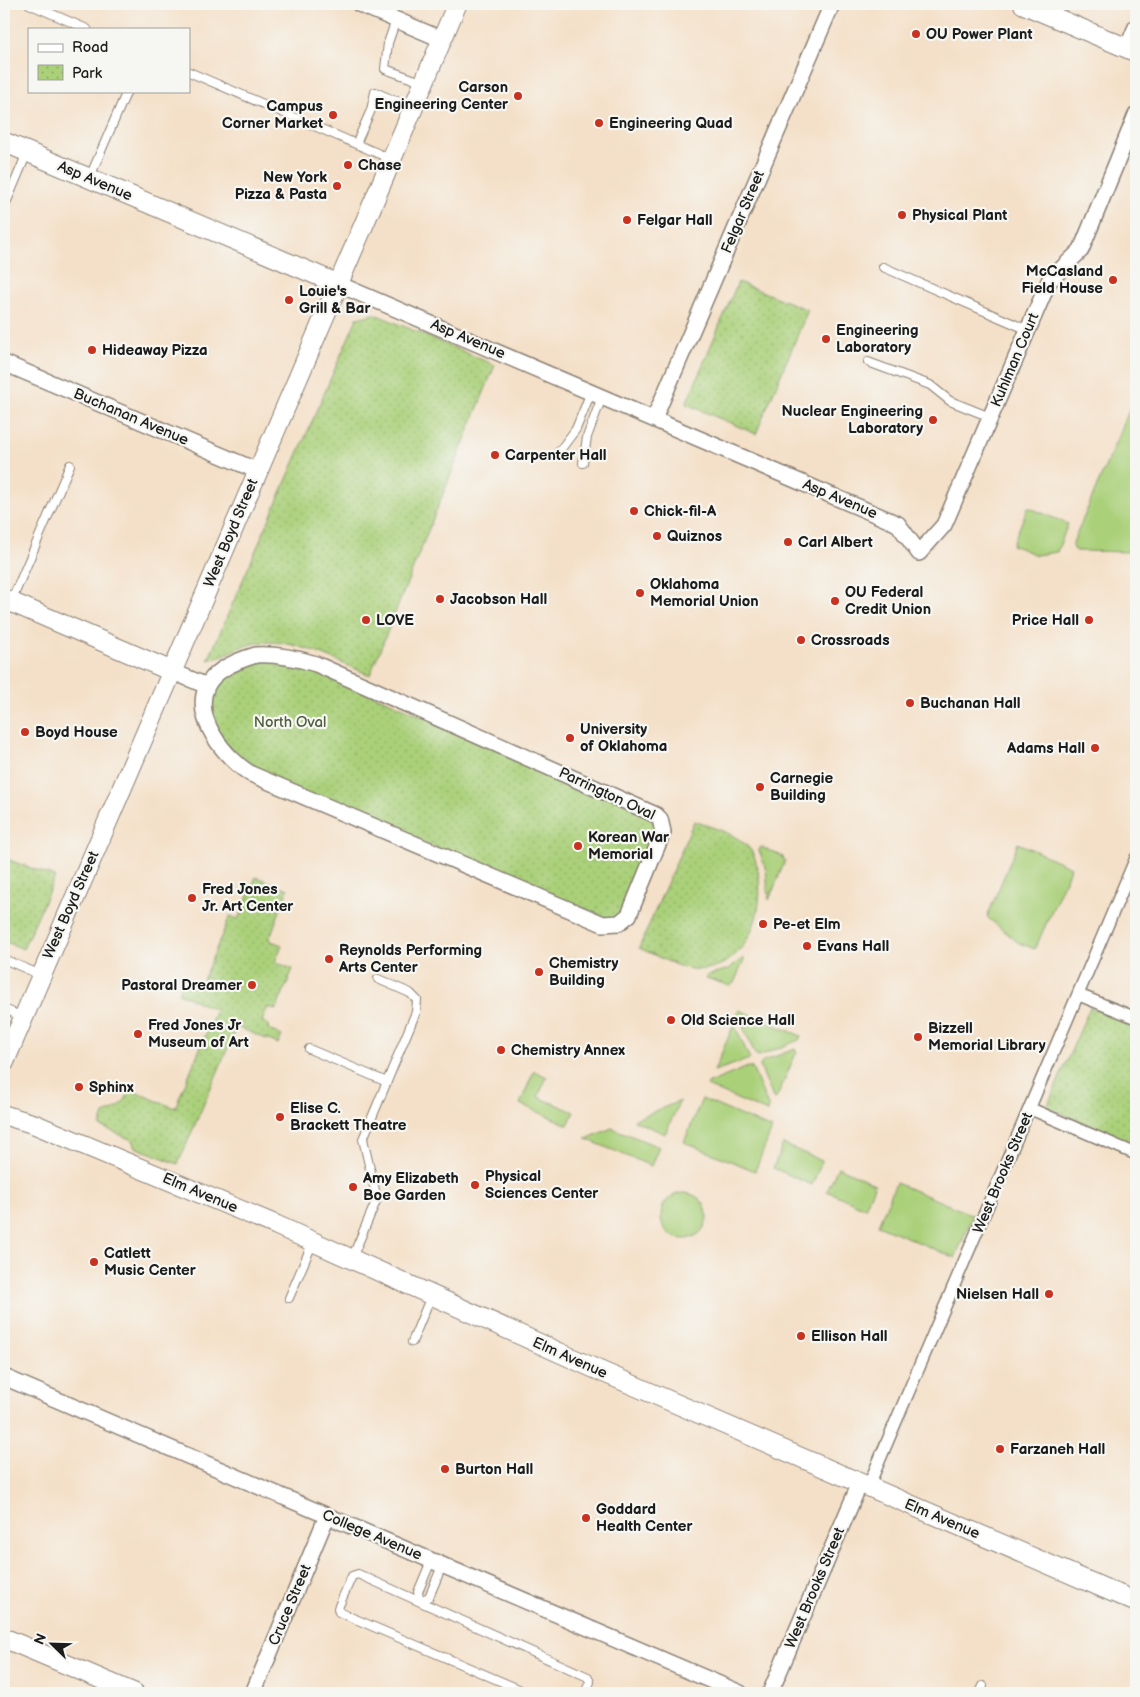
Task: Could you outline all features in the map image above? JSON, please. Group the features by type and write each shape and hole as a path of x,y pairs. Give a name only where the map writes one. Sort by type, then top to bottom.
{"street":[{"path":"359,4 442,39"},
{"name":"West Boyd Street","path":"4,1062 457,4"},
{"name":"Felgar Street","path":"654,419 832,4"},
{"path":"1023,4 1132,50 1136,28"},
{"name":"Kuhlman Court","path":"919,553 944,526 1049,281 1081,250 1136,115"},
{"name":"Asp Avenue","path":"4,142 898,524 919,553"},
{"name":"Buchanan Avenue","path":"4,363 258,471"},
{"path":"7,601 207,686"},
{"name":"Parrington Oval","path":"273,655 298,658 648,811 660,819 663,832 629,915 619,923 603,924 251,774 223,751 215,739 205,711 207,686 219,672 244,659 273,655"},
{"name":"West Brooks Street","path":"770,1693 1031,1108 1136,858"},
{"path":"1079,995 1136,1018"},
{"path":"1031,1108 1136,1154"},
{"name":"Elm Avenue","path":"4,1115 34,1124 276,1225 431,1296 1136,1602"},
{"name":"College Avenue","path":"4,1377 740,1693"},
{"name":"Cruce Street","path":"253,1693 327,1516"},
{"path":"4,1638 134,1693"}],"lane":[{"path":"29,4 85,28"},
{"path":"396,20 388,43 385,68 424,83"},
{"path":"190,72 392,159"},
{"path":"89,178 127,92"},
{"path":"356,144 371,110 375,92 393,100 414,105"},
{"path":"4,208 27,152"},
{"path":"883,267 1028,330"},
{"path":"868,362 930,385 950,400 990,417"},
{"path":"558,453 576,429 582,415 596,394"},
{"path":"583,464 596,394"},
{"path":"7,601 70,465"},
{"path":"8,961 41,974"},
{"path":"352,1260 377,1199 363,1139 416,1012 417,1000 410,993 378,979"},
{"path":"4,1009 23,1017"},
{"path":"309,1050 386,1082"},
{"path":"290,1298 313,1242"},
{"path":"412,1342 431,1296"},
{"path":"420,1602 418,1592 437,1563"},
{"path":"420,1602 429,1597 437,1563"},
{"path":"528,1693 342,1614 338,1608 352,1576 358,1574 588,1676 590,1682 585,1693"}],"green space":[{"path":"738,282 808,310 756,434 686,404"},
{"path":"375,314 495,365 370,675 312,651 282,643 252,644 208,660 357,318"},
{"path":"1131,406 1136,408 1136,552 1077,551 1073,549 1072,545"},
{"path":"1028,507 1068,524 1057,552 1036,555 1012,545"},
{"name":"North Oval","path":"286,657 660,819 619,923 240,767 205,711 213,678 229,666"},
{"path":"694,821 730,834 743,842 752,852 756,861 760,886 757,916 752,931 744,944 735,956 722,964 698,970 672,963 639,948"},
{"path":"1018,843 1071,867 1035,949 1019,943 987,917"},
{"path":"761,847 782,856 785,861 769,900 766,870 759,850"},
{"path":"4,858 55,877 23,949 4,941"},
{"path":"256,877 288,889 269,940 282,945 275,962 293,969 276,1010 268,1007 262,1021 269,1025 268,1029 282,1036 278,1044 237,1027 178,1164 135,1147 132,1140 100,1126 104,1114 120,1105 126,1099 130,1090 175,1108 216,1010 178,993 183,982 199,989 230,916 238,919"},
{"path":"743,958 744,960 734,983 730,986 706,978 706,976 729,969"},
{"path":"1090,1007 1136,1027 1136,1145 1047,1107"},
{"path":"739,1010 801,1036 799,1040 759,1056 755,1054 737,1013"},
{"path":"734,1024 750,1059 714,1071"},
{"path":"795,1049 797,1051 776,1099 773,1098 760,1066 763,1061"},
{"path":"748,1067 752,1068 769,1108 767,1112 707,1086 709,1083"},
{"path":"534,1071 547,1077 538,1097 574,1112 568,1125 520,1104"},
{"path":"702,1099 772,1129 755,1171 684,1142"},
{"path":"680,1101 665,1134 633,1120"},
{"path":"612,1128 659,1147 651,1166 586,1139"},
{"path":"783,1144 822,1161 812,1185 773,1168"},
{"path":"838,1167 875,1184 865,1208 827,1191"},
{"path":"896,1183 973,1215 955,1258 878,1225"},
{"path":"679,1193 689,1193 703,1203 707,1216 703,1229 697,1235 689,1239 679,1239 665,1229 661,1221 661,1211 671,1197"}],"place":[{"name":"OU Power Plant","path":"916,34"},
{"name":"Carson Engineering Center","path":"518,96"},
{"name":"Campus Corner Market","path":"333,115"},
{"name":"Engineering Quad","path":"599,123"},
{"name":"Chase","path":"348,165"},
{"name":"New York Pizza & Pasta","path":"337,186"},
{"name":"Physical Plant","path":"902,215"},
{"name":"Felgar Hall","path":"627,220"},
{"name":"McCasland Field House","path":"1113,280"},
{"name":"Louie's Grill & Bar","path":"289,300"},
{"name":"Engineering Laboratory","path":"826,339"},
{"name":"Hideaway Pizza","path":"92,350"},
{"name":"Nuclear Engineering Laboratory","path":"933,420"},
{"name":"Carpenter Hall","path":"495,455"},
{"name":"Chick-fil-A","path":"634,511"},
{"name":"Quiznos","path":"657,536"},
{"name":"Carl Albert","path":"788,542"},
{"name":"Oklahoma Memorial Union","path":"640,593"},
{"name":"Jacobson Hall","path":"440,599"},
{"name":"OU Federal Credit Union","path":"835,601"},
{"name":"LOVE","path":"366,620"},
{"name":"Price Hall","path":"1089,620"},
{"name":"Crossroads","path":"801,640"},
{"name":"Buchanan Hall","path":"910,703"},
{"name":"Boyd House","path":"25,732"},
{"name":"University of Oklahoma","path":"570,738"},
{"name":"Adams Hall","path":"1095,748"},
{"name":"Carnegie Building","path":"760,787"},
{"name":"Korean War Memorial","path":"578,846"},
{"name":"Fred Jones Jr. Art Center","path":"192,898"},
{"name":"Pe-et Elm","path":"763,924"},
{"name":"Evans Hall","path":"807,946"},
{"name":"Reynolds Performing Arts Center","path":"329,959"},
{"name":"Chemistry Building","path":"539,972"},
{"name":"Pastoral Dreamer","path":"252,985"},
{"name":"Old Science Hall","path":"671,1020"},
{"name":"Fred Jones Jr Museum of Art","path":"138,1034"},
{"name":"Bizzell Memorial Library","path":"918,1037"},
{"name":"Chemistry Annex","path":"501,1050"},
{"name":"Sphinx","path":"79,1087"},
{"name":"Elise C. Brackett Theatre","path":"280,1117"},
{"name":"Physical Sciences Center","path":"475,1185"},
{"name":"Amy Elizabeth Boe Garden","path":"353,1187"},
{"name":"Catlett Music Center","path":"94,1262"},
{"name":"Nielsen Hall","path":"1049,1294"},
{"name":"Ellison Hall","path":"801,1336"},
{"name":"Farzaneh Hall","path":"1000,1449"},
{"name":"Burton Hall","path":"445,1469"},
{"name":"Goddard Health Center","path":"586,1518"}]}
